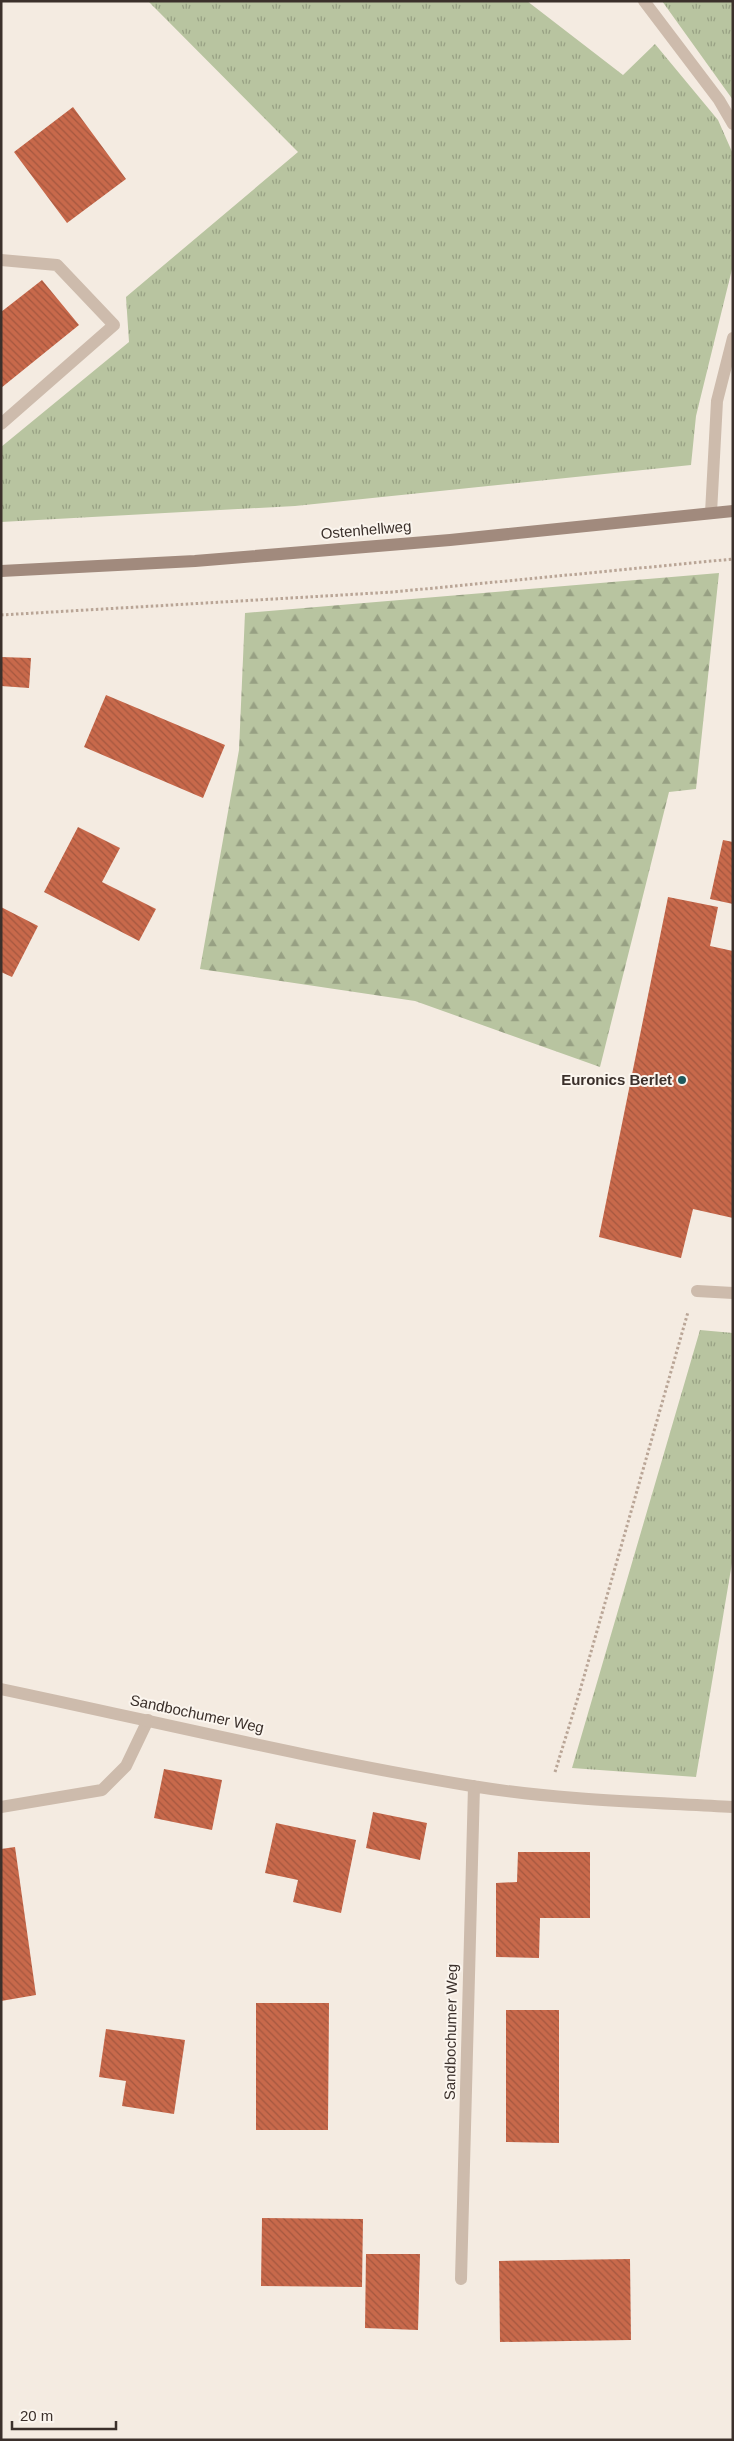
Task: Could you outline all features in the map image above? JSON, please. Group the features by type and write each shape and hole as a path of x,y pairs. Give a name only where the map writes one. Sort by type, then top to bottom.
{"main road":[{"name":"Ostenhellweg","path":"1,571 195,561 391,545 733,510"}],"street":[{"path":"644,1 719,100 733,124"},
{"path":"1,260 57,265 114,325 1,424"},
{"path":"711,513 717,401 733,338"},
{"path":"696,1291 733,1293"},
{"name":"Sandbochumer Weg","path":"1,1689 302,1754 474,1786 549,1794 733,1807"},
{"path":"1,1807 102,1790 126,1766 148,1720"},
{"name":"Sandbochumer Weg","path":"461,2279 474,1786"}],"path":[{"path":"1,615 393,592 733,559"},
{"path":"549,1794 556,1764 579,1694 683,1326 696,1291"}],"green space":[{"path":"148,1 527,1 623,75 655,44 718,120 733,154 733,265 696,416 691,465 295,506 1,522 1,447 129,342 126,297 298,152"},
{"path":"662,1 733,1 733,100"},
{"path":"719,573 696,789 669,792 600,1067 415,1001 200,969 239,750 245,613"},
{"path":"700,1330 733,1333 733,1557 696,1777 572,1768"}],"building":[{"path":"73,107 126,179 67,223 14,152"},
{"path":"42,280 79,325 1,388 1,312"},
{"path":"1,657 31,658 29,688 1,686"},
{"path":"106,695 225,745 203,798 84,747"},
{"path":"78,827 120,848 102,882 156,909 139,941 44,892"},
{"path":"723,840 733,842 733,904 710,899"},
{"name":"Euronics Berlet","path":"668,897 718,907 710,946 733,951 733,1218 693,1209 681,1258 599,1237"},
{"path":"1,907 38,926 12,977 1,972"},
{"path":"164,1769 222,1780 212,1830 154,1818"},
{"path":"373,1812 427,1823 420,1860 366,1848"},
{"path":"276,1823 356,1840 341,1913 293,1902 298,1880 265,1873"},
{"path":"15,1847 36,1995 1,2001 1,1849"},
{"path":"518,1852 590,1852 590,1918 540,1918 539,1958 496,1957 496,1883 517,1882"},
{"path":"256,2003 329,2003 328,2130 256,2130"},
{"path":"506,2010 559,2010 559,2143 506,2142"},
{"path":"106,2029 185,2040 174,2114 122,2106 126,2081 99,2077"},
{"path":"262,2218 363,2219 362,2287 261,2286"},
{"path":"366,2254 420,2254 418,2330 365,2328"},
{"path":"630,2259 631,2340 500,2342 499,2261"}],"place":[{"name":"Euronics Berlet","path":"682,1080"}]}
